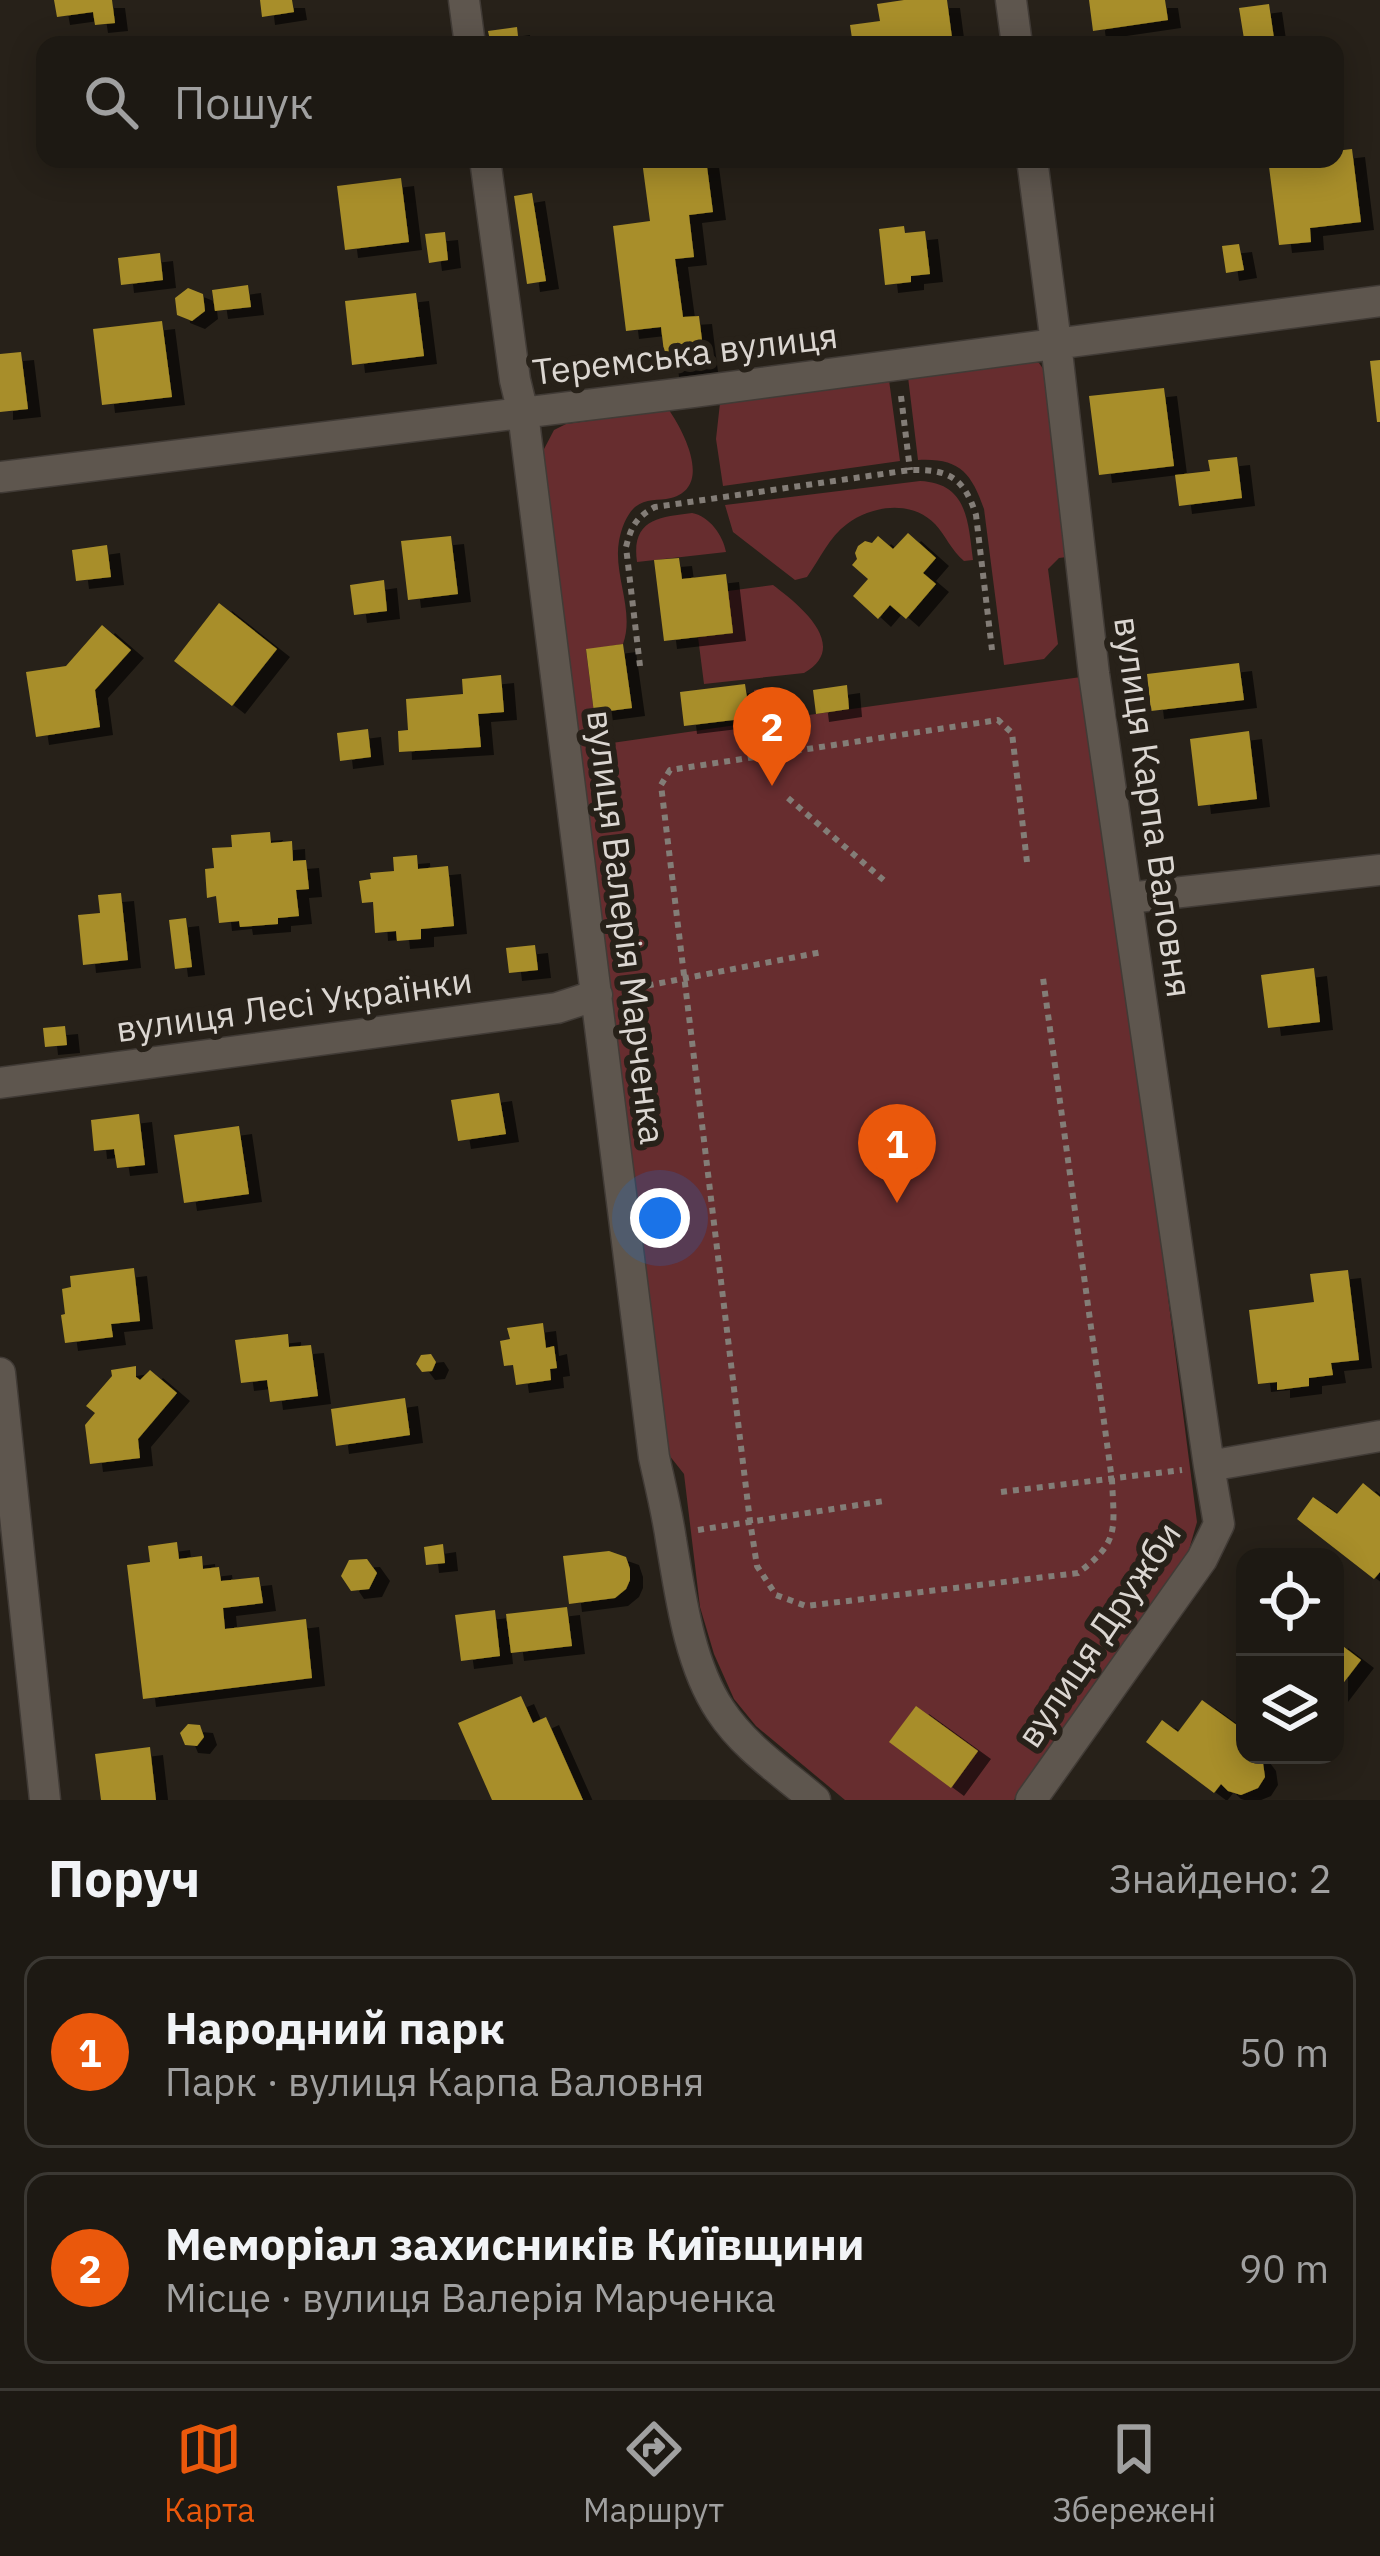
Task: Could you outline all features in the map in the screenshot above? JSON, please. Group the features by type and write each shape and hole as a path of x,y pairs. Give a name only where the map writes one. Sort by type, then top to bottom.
{"street":[{"path":"464,0 469,36"},
{"path":"1011,0 1016,36"},
{"name":"вулиця Валерія Марченка","path":"486,168 523,413 654,1457 681,1610 718,1708 743,1739 815,1800"},
{"name":"вулиця Карпа Валовня","path":"1033,168 1094,674 1209,1466"},
{"name":"Теремська вулиця","path":"0,477 1380,301"},
{"path":"1128,898 1380,870"},
{"name":"вулиця Лесі Українки","path":"0,1083 557,1008 597,995"},
{"path":"0,1373 46,1800"},
{"path":"1209,1466 1380,1436"},
{"name":"вулиця Дружби","path":"1031,1800 1202,1559 1219,1524 1209,1466"}],"path":[{"path":"898,364 910,470"},
{"path":"640,666 626,547 630,528 640,516 655,507 910,470 940,470 970,496 992,650"},
{"path":"1027,862 1012,733 998,720 670,770 661,785 750,1521 757,1566 776,1594 806,1606 1078,1573 1100,1556 1114,1532 1112,1480 1043,978"},
{"path":"788,798 887,883"},
{"path":"597,995 822,952"},
{"path":"1000,1492 1209,1466"},
{"path":"670,1534 884,1501"}],"shaded area":[{"path":"1028,360 1039,363 1046,373 1067,557 1048,569 1058,644 1044,659 1004,665 984,509 962,470 944,462 918,460 908,377"},
{"path":"889,380 900,461 723,486 716,439 720,403"},
{"path":"669,410 691,458 691,483 671,498 639,504 623,528 618,554 627,619 623,644 586,650 598,745 757,722 754,690 776,691 787,718 1081,677 1126,971 1197,1522 1188,1553 1163,1593 1014,1800 845,1800 756,1726 734,1699 700,1607 684,1474 669,1455 543,451 554,430 566,424"},
{"path":"920,481 936,483 957,497 967,519 973,560 964,561 926,516 904,508 880,509 841,529 807,577 795,580 733,532 725,505"},
{"path":"692,513 714,527 726,552 637,562 643,529 658,519"},
{"path":"773,585 816,626 823,650 817,662 804,673 704,684 698,637 732,633 728,591"}],"building":[{"path":"54,0 112,0 115,23 95,25 93,12 57,17"},
{"path":"260,0 292,0 294,12 262,17"},
{"path":"947,0 952,36 852,36 850,25 880,21 877,4"},
{"path":"1089,0 1165,0 1168,20 1093,31"},
{"path":"1269,4 1274,36 1244,36 1239,8"},
{"path":"517,27 518,36 489,36 488,31"},
{"path":"1352,149 1361,222 1310,228 1311,242 1279,245 1269,168 1344,168 1344,150"},
{"path":"643,168 707,168 713,212 689,215 694,257 675,259 683,317 699,316 705,364 666,369 661,327 626,331 613,226 650,221"},
{"path":"401,178 409,242 345,250 337,186"},
{"path":"532,193 546,281 527,284 514,196"},
{"path":"904,226 905,233 925,231 930,274 885,285 879,229"},
{"path":"445,232 448,260 429,263 425,234"},
{"path":"1239,244 1244,270 1226,273 1222,246"},
{"path":"160,253 163,280 121,285 118,258"},
{"path":"248,285 251,307 215,311 212,290"},
{"path":"188,288 203,294 205,311 192,321 177,315 175,298"},
{"path":"416,293 424,356 352,365 345,301"},
{"path":"162,321 172,397 102,405 93,329"},
{"path":"21,352 28,409 0,412 0,354"},
{"path":"1380,360 1380,422 1377,422 1370,361"},
{"path":"1164,388 1174,466 1099,475 1089,396"},
{"path":"1237,457 1242,498 1179,506 1175,475 1210,471 1208,460"},
{"path":"908,533 936,558 923,573 936,584 906,619 890,605 878,619 853,596 868,579 852,565 855,553 858,546 878,536 893,549"},
{"path":"451,536 458,594 408,600 401,541"},
{"path":"107,545 111,577 76,581 72,550"},
{"path":"679,558 682,579 726,574 733,633 664,641 654,560"},
{"path":"384,580 387,611 354,615 350,585"},
{"path":"219,603 277,649 232,706 174,661"},
{"path":"102,625 131,650 95,690 100,727 36,737 26,672 66,666"},
{"path":"623,644 632,708 594,713 586,649"},
{"path":"1239,663 1244,700 1151,711 1147,674"},
{"path":"501,675 504,712 478,714 481,747 399,752 398,731 408,730 406,699 463,694 462,679"},
{"path":"745,684 750,718 684,726 680,692"},
{"path":"847,685 849,709 816,714 813,690"},
{"path":"368,729 371,757 340,761 337,733"},
{"path":"1249,731 1257,799 1198,806 1190,739"},
{"path":"270,832 271,843 292,841 293,861 306,860 309,889 296,890 299,916 278,918 278,924 240,927 239,921 219,923 216,896 207,898 205,869 214,868 212,848 232,847 231,835"},
{"path":"417,855 418,869 448,866 454,926 421,929 421,939 397,941 396,931 375,933 373,902 362,903 359,881 371,879 370,873 394,871 393,857"},
{"path":"121,893 128,960 83,965 78,915 100,913 98,895"},
{"path":"186,918 192,967 175,969 169,920"},
{"path":"535,945 538,970 509,973 506,948"},
{"path":"1314,968 1320,1022 1268,1028 1261,975"},
{"path":"65,1026 67,1045 45,1047 43,1028"},
{"path":"499,1093 506,1134 458,1141 451,1100"},
{"path":"139,1114 145,1165 117,1168 114,1149 94,1151 91,1120"},
{"path":"239,1126 249,1194 184,1203 174,1135"},
{"path":"134,1268 140,1321 111,1324 113,1337 65,1343 62,1289 71,1287 70,1276"},
{"path":"1348,1270 1359,1360 1331,1363 1333,1375 1309,1378 1309,1386 1277,1390 1277,1382 1258,1384 1249,1310 1314,1302 1310,1274"},
{"path":"543,1323 546,1348 554,1346 557,1368 550,1369 551,1380 516,1385 513,1365 504,1366 500,1341 510,1339 507,1328"},
{"path":"288,1334 289,1347 311,1345 318,1396 270,1402 267,1380 241,1383 235,1340"},
{"path":"431,1354 436,1362 432,1371 422,1372 416,1364 421,1355"},
{"path":"136,1366 140,1380 150,1370 177,1393 138,1439 140,1458 90,1464 85,1425 95,1413 86,1406 112,1376 111,1370"},
{"path":"405,1398 410,1435 336,1446 331,1409"},
{"path":"1363,1483 1380,1497 1380,1572 1374,1579 1344,1556 1344,1548 1334,1548 1297,1519 1313,1497 1337,1514"},
{"path":"177,1542 179,1559 202,1556 203,1569 219,1567 221,1581 259,1577 263,1603 223,1608 225,1629 306,1619 312,1678 143,1699 127,1565 150,1562 148,1546"},
{"path":"443,1544 445,1563 426,1565 424,1547"},
{"path":"609,1551 626,1557 630,1580 626,1589 615,1598 569,1604 563,1556"},
{"path":"367,1559 377,1573 369,1589 351,1591 341,1576 349,1560"},
{"path":"567,1607 572,1646 511,1653 506,1614"},
{"path":"495,1610 500,1656 461,1661 455,1615"},
{"path":"1344,1647 1361,1660 1344,1682"},
{"path":"521,1696 533,1723 546,1717 583,1800 492,1800 458,1723"},
{"path":"1202,1700 1236,1725 1236,1764 1263,1764 1265,1777 1258,1788 1241,1795 1221,1784 1214,1793 1146,1742 1162,1720 1178,1732"},
{"path":"916,1706 978,1751 951,1788 889,1742"},
{"path":"188,1724 200,1725 204,1737 197,1746 185,1745 180,1733"},
{"path":"150,1747 156,1800 101,1800 95,1754"}],"place":[{"name":"Меморіал захисників Київщини","path":"772,786"},
{"name":"Народний парк","path":"897,1203"}]}
